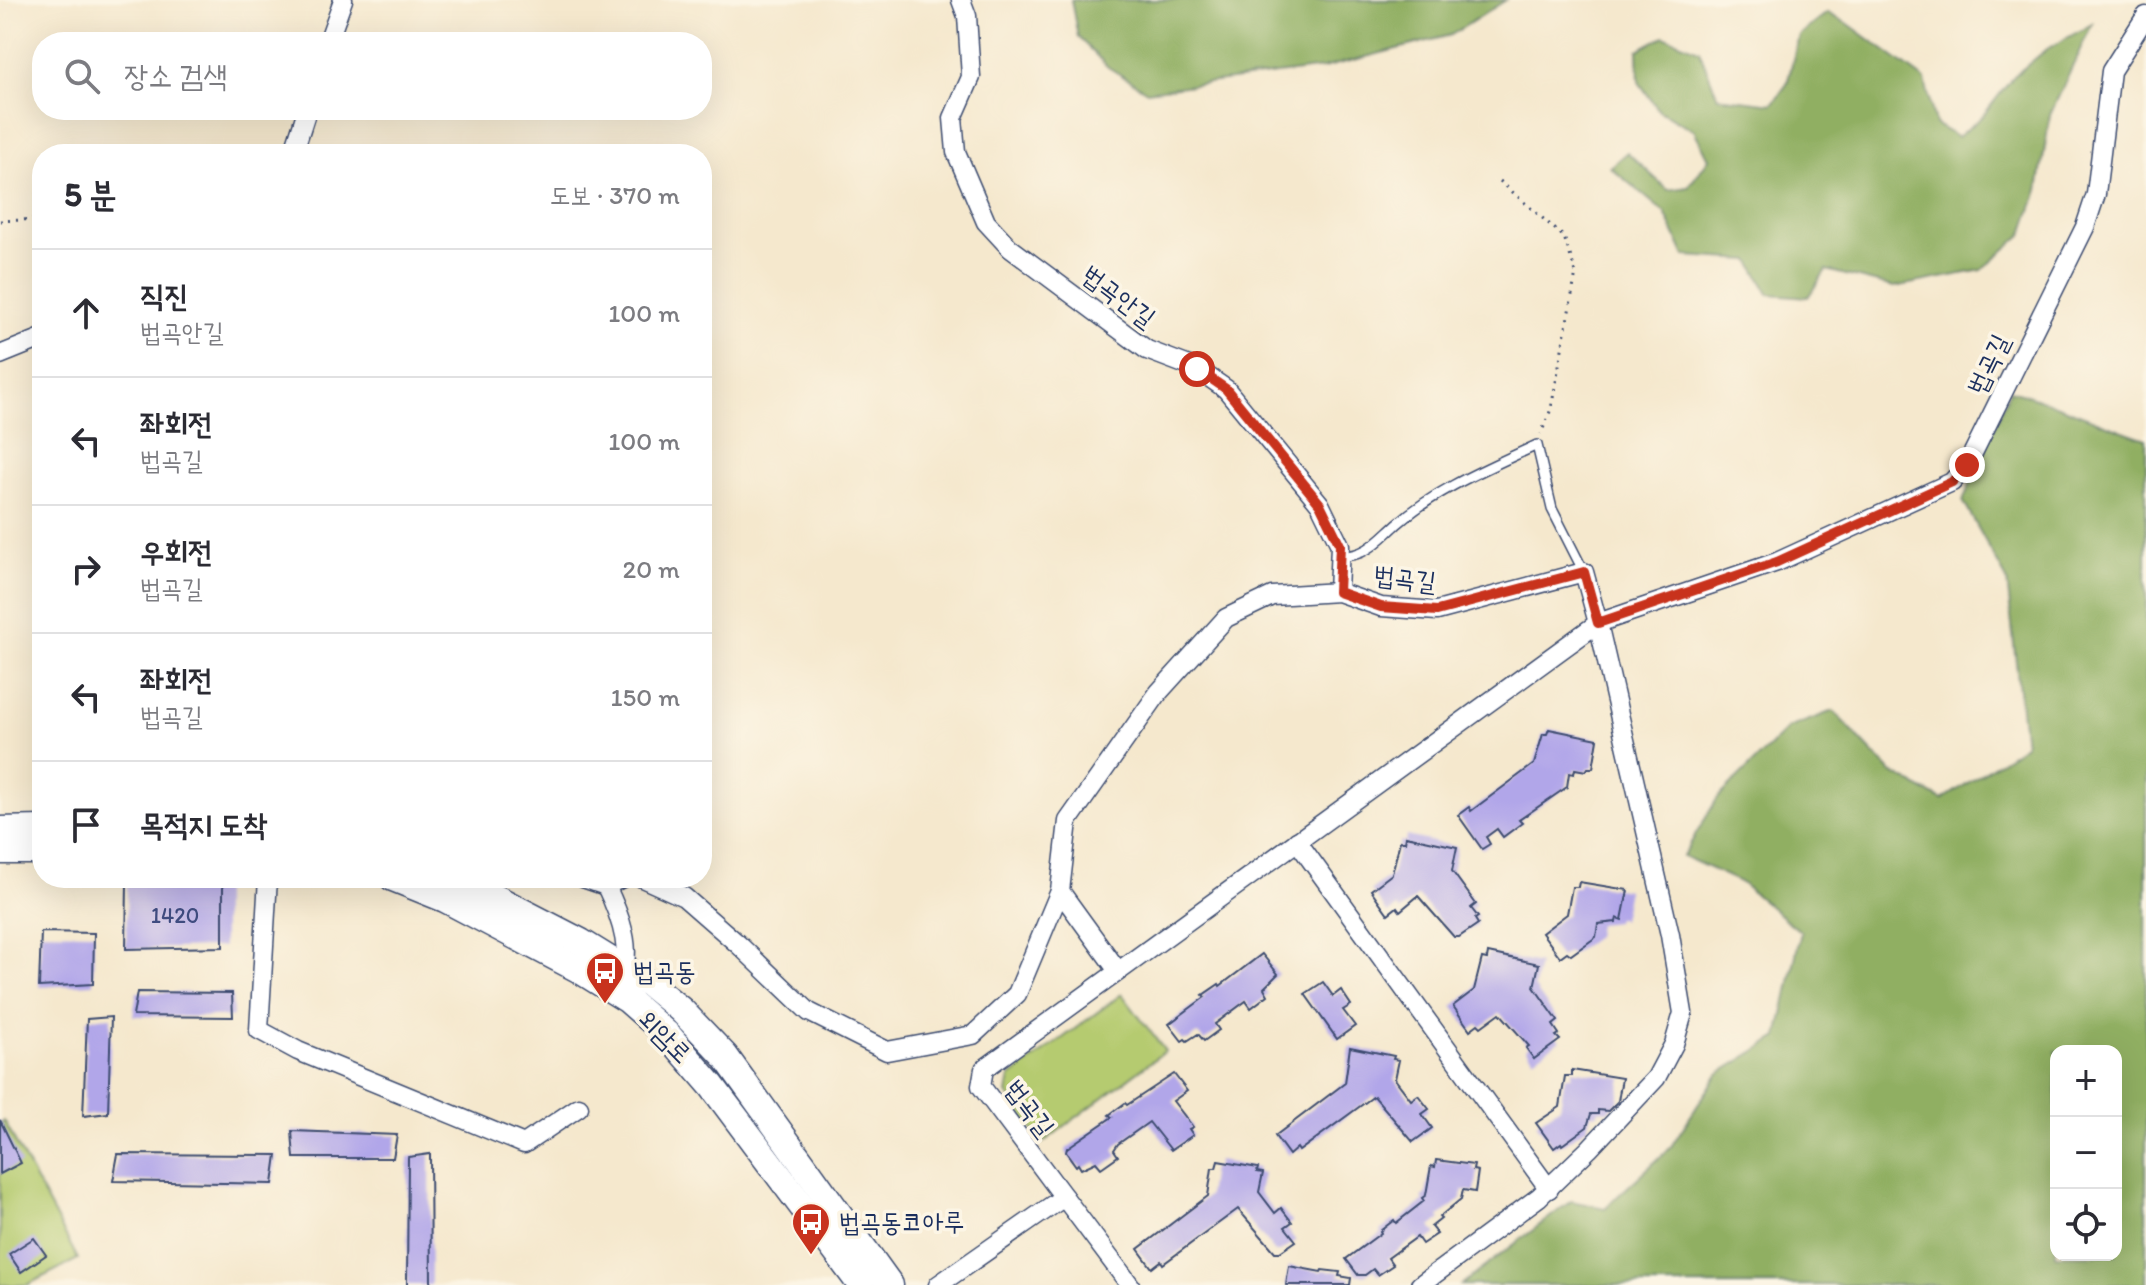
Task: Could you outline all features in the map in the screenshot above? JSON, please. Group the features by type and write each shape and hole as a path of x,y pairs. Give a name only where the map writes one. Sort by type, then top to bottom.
{"main road":[{"path":"0,830 32,829"},
{"path":"0,851 32,851"},
{"name":"외암로","path":"458,888 619,980 649,984 681,1010 725,1056 890,1285"},
{"name":"외암로","path":"619,980 628,1000 668,1035 712,1086 861,1285"}],"street":[{"path":"332,32 343,0"},
{"name":"법곡안길","path":"961,0 967,16 971,77 953,118 956,152 986,222 1010,248 1147,350 1197,369 1226,389 1320,504 1340,545 1338,592"},
{"name":"법곡길","path":"1130,1285 981,1086 984,1069 1598,623 1777,562 1952,482 1967,465 2085,227 2096,194 2111,71 2146,16"},
{"path":"296,144 304,120"},
{"path":"0,355 32,342"},
{"path":"1420,1285 1549,1189 1656,1078 1674,1044 1683,1013 1670,935 1584,572"},
{"name":"법곡길","path":"664,888 684,897 809,1012 887,1051 973,1035 1017,994 1060,891 1068,821 1159,692 1226,618 1272,596 1338,592 1381,607 1437,611 1584,572"},
{"path":"1297,841 1549,1189"},
{"path":"267,888 259,1030 298,1051 524,1144 579,1107"},
{"path":"615,888 626,954 619,980"},
{"path":"1060,891 1118,971"},
{"path":"938,1285 1064,1197"}],"lane":[{"path":"1340,556 1352,556 1378,544 1437,492 1537,445 1552,509 1584,572"}],"path":[{"path":"1500,181 1564,237 1576,273 1551,409 1537,445"},
{"path":"0,221 32,219"}],"green space":[{"path":"1071,0 1506,0 1451,35 1323,68 1147,91 1108,67 1078,37"},
{"path":"1827,13 1850,25 1925,80 1935,124 1957,137 1982,117 2014,76 2047,49 2092,24 2050,115 2038,190 2023,234 1982,270 1894,287 1826,270 1808,297 1769,294 1750,260 1685,256 1665,213 1610,167 1627,152 1668,190 1688,187 1709,159 1694,130 1659,111 1639,82 1638,50 1664,36 1699,50 1718,97 1772,104 1787,84 1799,35"},
{"path":"2010,390 2146,439 2146,1285 1461,1285 1571,1201 1605,1208 1670,1148 1718,1074 1778,1037 1801,932 1740,882 1683,856 1717,799 1788,728 1833,711 1891,772 1942,800 2025,745 2007,580 1963,501"},
{"path":"1122,994 1165,1051 1042,1143 1007,1093 1010,1077"},
{"path":"4,1121 78,1259 27,1285 0,1285 0,1123"}],"building":[{"path":"1549,729 1598,739 1593,768 1586,771 1575,769 1574,774 1569,773 1567,787 1519,820 1522,823 1503,837 1497,829 1486,837 1490,844 1482,849 1458,815 1469,807 1471,811 1534,764 1543,734 1547,734"},
{"path":"1406,836 1457,847 1452,871 1476,904 1471,908 1478,917 1475,919 1478,924 1459,937 1454,937 1418,896 1400,911 1397,907 1388,914 1371,890 1392,874 1400,841 1405,842"},
{"path":"1579,882 1628,890 1622,920 1617,918 1616,922 1598,924 1596,937 1571,955 1567,952 1560,957 1542,933 1567,914 1572,887 1578,887"},
{"path":"127,888 223,888 223,947 126,949"},
{"path":"41,932 94,933 93,984 39,987"},
{"path":"1488,953 1539,964 1534,987 1558,1021 1553,1025 1560,1040 1534,1059 1526,1048 1529,1046 1500,1013 1481,1027 1478,1024 1470,1030 1453,1006 1474,990 1482,958 1487,959"},
{"path":"1262,954 1278,974 1264,988 1268,995 1251,1008 1246,1001 1215,1024 1219,1030 1204,1041 1198,1034 1182,1041 1169,1024 1205,997 1203,995"},
{"path":"1323,982 1333,996 1341,990 1351,1005 1343,1010 1355,1026 1337,1039 1305,994"},
{"path":"137,992 232,993 233,1017 133,1016"},
{"path":"111,1017 108,1113 83,1116 87,1019"},
{"path":"1350,1047 1394,1056 1393,1059 1399,1060 1395,1079 1411,1100 1418,1095 1429,1109 1422,1114 1432,1128 1413,1142 1374,1096 1299,1151 1297,1148 1289,1155 1275,1136 1345,1083"},
{"path":"1572,1070 1622,1078 1618,1101 1608,1111 1598,1110 1598,1114 1591,1114 1587,1127 1554,1148 1536,1123 1560,1107 1565,1076 1572,1076"},
{"path":"1174,1074 1187,1091 1173,1101 1193,1127 1189,1129 1193,1135 1171,1150 1149,1122 1118,1144 1114,1150 1118,1156 1101,1168 1096,1162 1081,1169 1078,1164 1076,1166 1066,1152 1067,1148 1112,1117 1109,1115 1125,1103 1127,1105"},
{"path":"0,1120 21,1163 0,1174"},
{"path":"292,1131 397,1135 393,1158 294,1158"},
{"path":"118,1154 277,1155 273,1184 113,1181"},
{"path":"430,1154 431,1285 407,1285 408,1157"},
{"path":"1436,1160 1474,1165 1473,1170 1478,1171 1475,1192 1463,1190 1461,1199 1431,1227 1437,1234 1422,1244 1417,1237 1388,1258 1393,1265 1378,1275 1373,1269 1365,1275 1358,1275 1346,1259 1394,1220 1396,1223 1424,1201 1422,1198 1426,1195 1431,1166 1435,1167"},
{"path":"1218,1161 1258,1168 1257,1172 1263,1173 1259,1192 1275,1213 1281,1208 1292,1222 1285,1227 1296,1241 1275,1252 1238,1209 1163,1264 1161,1261 1152,1268 1138,1249 1208,1196 1212,1168 1216,1168"},
{"path":"34,1238 46,1255 21,1272 9,1254"},
{"path":"1289,1266 1340,1272 1339,1276 1351,1278 1350,1285 1286,1285"}],"place":[{"name":"법곡동","path":"605,1005"},
{"name":"법곡동코아루","path":"811,1256"}],"route":[{"path":"1197,369 1226,389 1320,504 1340,545 1338,592 1381,607 1437,611 1584,572 1598,623 1777,562 1952,482 1967,465"}]}
